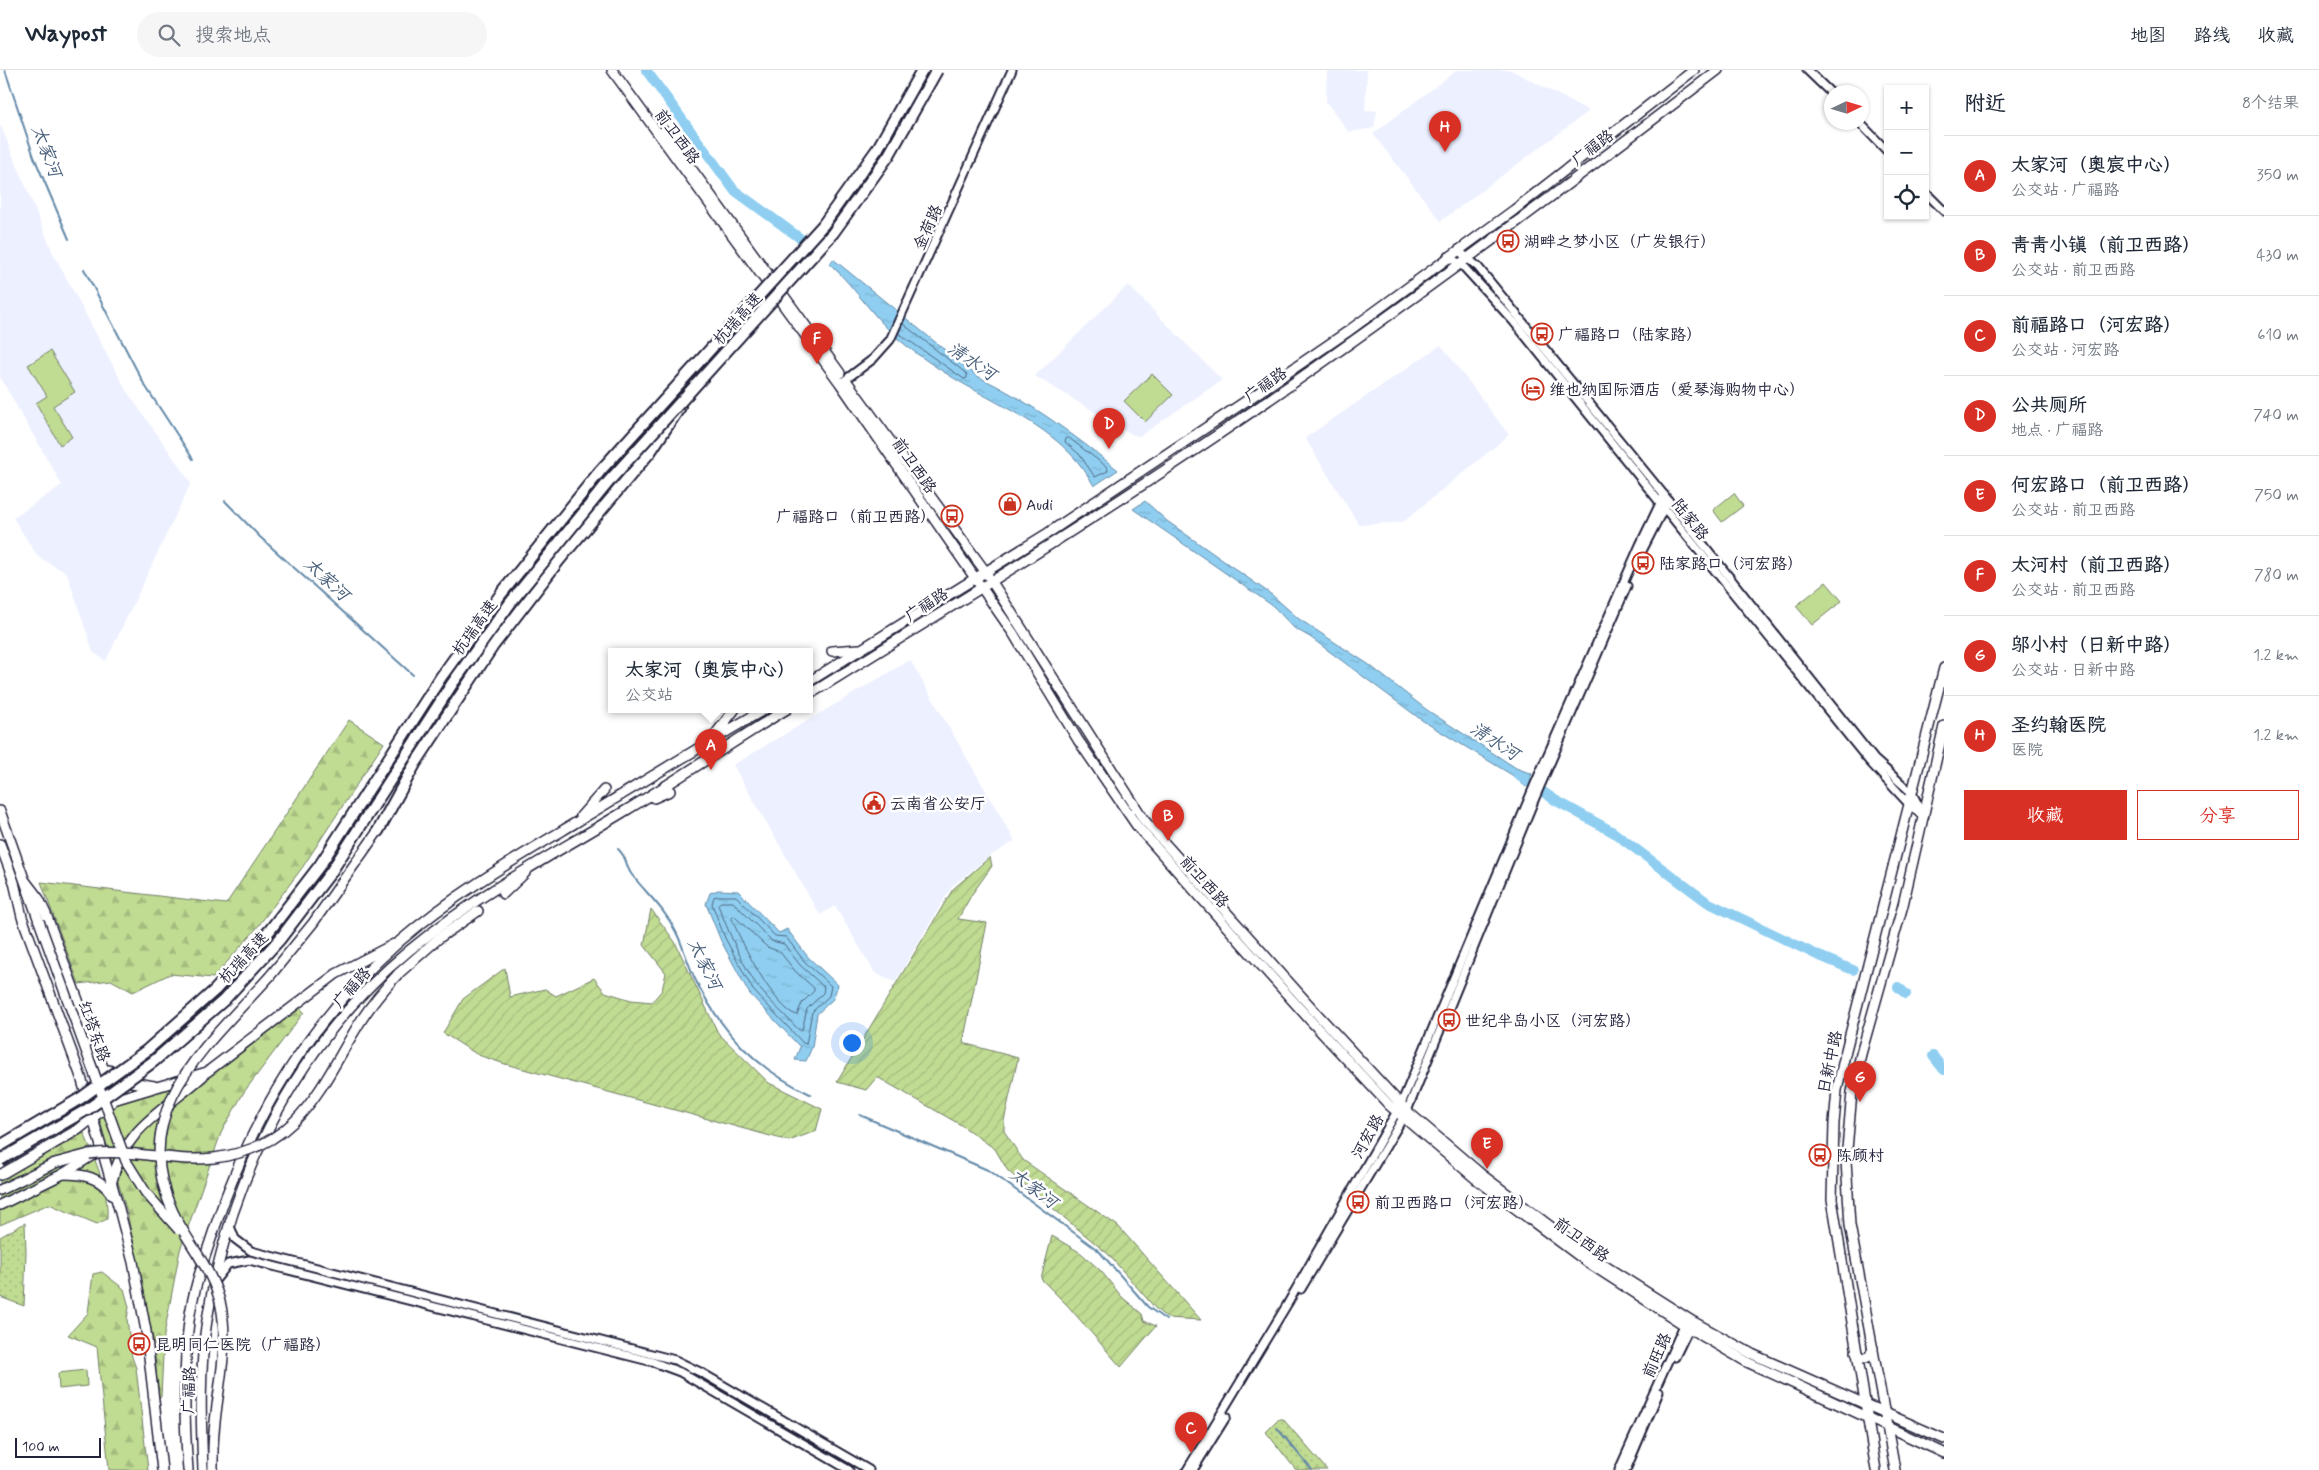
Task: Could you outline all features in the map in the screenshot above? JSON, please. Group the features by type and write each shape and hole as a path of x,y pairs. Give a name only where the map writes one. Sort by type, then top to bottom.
{"highway":[{"name":"杭瑞高速","path":"0,1146 81,1098 146,1051 204,1001 265,936 320,865 441,677 506,588 613,457 823,225 878,148 922,70"},
{"name":"杭瑞高速","path":"0,1160 68,1122 135,1076 196,1026 265,956 296,919 331,872 442,699 506,608 590,503 809,261 844,219 889,155 937,70"},
{"path":"378,831 410,773 446,716 521,609 579,535 650,452 696,384"}],"main road":[{"name":"前卫西路","path":"612,70 840,383 1013,633 1078,740 1137,826 1303,1013 1402,1111 1480,1174 1591,1257 1688,1325 1747,1362 1944,1453"},
{"name":"前卫西路","path":"619,70 991,580 1144,820 1402,1111"},
{"name":"广福路","path":"813,679 974,577 1048,533 1211,426 1346,332 1532,196 1694,70"},
{"name":"广福路","path":"813,692 1053,543 1216,436 1465,261 1718,70"},
{"path":"832,651 862,649"},
{"name":"日新中路","path":"1876,1470 1832,1199 1834,1123 1837,1090 1846,1050 1944,668"},
{"path":"710,741 732,713"},
{"name":"广福路","path":"188,1470 184,1386 189,1320 196,1287 230,1184 251,1135 297,1055 342,999 400,941 456,898 510,862 757,713"},
{"name":"广福路","path":"203,1470 201,1387 207,1322 214,1284 242,1186 259,1146 307,1062 351,1007 389,968 432,932 498,886 626,810 781,713"},
{"name":"日新中路","path":"1894,1470 1850,1225 1846,1161 1848,1125 1852,1092 1860,1054 1904,906 1931,777 1944,726"},
{"path":"576,823 604,790"},
{"path":"626,810 670,791"},
{"name":"红塔东路","path":"0,811 126,1161 146,1193 191,1244"},
{"path":"213,1470 214,1413 224,1349 224,1324 216,1287 173,1212 163,1182 160,1150 164,1117 175,1089 194,1060 270,976 313,922 378,831"},
{"name":"红塔东路","path":"0,844 14,882 22,917 81,1077 133,1262 146,1331 162,1470"},
{"path":"503,894 534,864"},
{"path":"26,882 39,899 46,914 115,1100"},
{"path":"0,1190 55,1163 89,1154 124,1152 206,1159 242,1152 266,1142 290,1124 311,1103 330,1075 366,1013 398,974 439,938 478,911"},
{"path":"111,1184 117,1167 139,1130 161,1108 191,1087 207,1072 336,974 377,951 400,941"},
{"path":"99,1058 114,1074 126,1081 160,1086"},
{"path":"0,1156 89,1107 207,1072"},
{"path":"0,1175 56,1143 115,1100"},
{"path":"0,1206 62,1174 101,1149"},
{"path":"62,1174 76,1174 95,1179 108,1188 117,1202"},
{"name":"前卫西路","path":"1688,1325 1944,1439"},
{"path":"1856,1352 1860,1357 1866,1358 1870,1355 1872,1348"}],"street":[{"name":"金荷路","path":"845,380 873,359 890,340 934,247 1012,70"},
{"path":"1807,70 1824,86"},
{"path":"1867,130 1884,148"},
{"path":"1929,196 1944,211"},
{"name":"陆家路","path":"1458,250 1863,754 1909,804 1924,817"},
{"name":"陆家路","path":"1447,257 1465,261 1484,274 1874,759 1912,792"},
{"name":"河宏路","path":"1193,1470 1402,1111 1533,796 1666,498"},
{"path":"1912,792 1924,817"},
{"name":"河宏路","path":"1187,1470 1402,1111"},
{"path":"230,1226 232,1234 238,1242 251,1251 675,1360 702,1373 869,1470"},
{"path":"214,1284 228,1264 242,1260 453,1311 672,1368 849,1470"},
{"path":"324,1279 326,1270"},
{"path":"453,1311 455,1303"},
{"name":"前旺路","path":"1619,1470 1688,1325"},
{"name":"前旺路","path":"1626,1470 1688,1325"},
{"path":"824,1455 828,1446"}],"shaded area":[{"path":"1327,70 1367,70 1365,110 1377,111 1374,128 1349,132 1326,102"},
{"path":"1457,70 1511,70 1589,111 1441,221 1373,134"},
{"path":"0,124 53,253 126,390 191,483 106,661 93,652 67,573 38,557 13,518 62,485 0,377"},
{"path":"1128,285 1222,380 1140,436 1133,435 1035,376"},
{"path":"1441,345 1509,435 1403,522 1359,525 1305,438"},
{"name":"云南省公安厅","path":"910,660 1015,841 990,856 952,886 895,982 875,973 835,906 820,915 733,765"}],"green space":[{"path":"50,351 75,392 53,406 72,437 60,445 36,403 47,396 28,365"},
{"path":"1152,374 1173,395 1145,422 1124,401"},
{"path":"1734,493 1743,506 1722,522 1713,510"},
{"path":"1826,582 1842,601 1812,625 1796,606"},
{"path":"349,720 384,743 302,868 256,929 213,978 170,974 133,992 111,980 79,984 41,882 226,904"},
{"path":"990,857 992,866 972,894 958,919 987,923 963,1043 1018,1058 1004,1121 1004,1131 1023,1160 1118,1226 1201,1320 1167,1318 1156,1309 1108,1254 1008,1171 995,1149 961,1125 877,1077 866,1090 837,1082 953,889"},
{"path":"651,909 675,942 718,1033 769,1083 822,1109 816,1131 789,1141 505,1064 478,1055 443,1033 463,999 505,968 510,997 545,989 556,996 594,978 605,992 631,1000 652,1002 662,990 666,973 644,945"},
{"path":"300,1008 304,1012 244,1092 221,1133 180,1250 164,1335 161,1397 158,1398 154,1343 127,1212 99,1118 118,1102 160,1091 199,1085"},
{"path":"84,1133 104,1186 107,1219 97,1224 49,1204 0,1225 0,1180"},
{"path":"25,1223 24,1306 0,1297 0,1237"},
{"path":"1052,1236 1081,1253 1101,1271 1122,1297 1142,1314 1144,1321 1156,1326 1121,1367 1068,1306 1041,1279"},
{"path":"102,1272 124,1289 129,1307 127,1319 132,1357 136,1368 148,1470 109,1470 97,1347 68,1335 88,1313 93,1274"},
{"path":"86,1370 87,1386 59,1389 58,1373"},
{"path":"1279,1419 1283,1419 1327,1470 1296,1470 1266,1432"}],"water":[{"path":"833,259 977,376 1032,407 1118,470 1094,486 1084,469 1072,455 1044,431 942,371 897,338 830,264"},
{"path":"1145,501 1167,521 1272,595 1299,619 1368,664 1427,710 1516,768 1532,774 1526,787 1512,775 1423,721 1310,637 1294,628 1273,606 1133,509"},
{"path":"718,890 738,891 779,933 787,929 808,957 838,985 833,999 817,1014 812,1047 806,1061 795,1060 800,1047 749,993 721,941 706,904 710,893"}],"waterway":[{"name":"太家河","path":"5,70 34,157 69,239"},
{"name":"清水河","path":"646,70 734,190 804,241"},
{"name":"太家河","path":"84,269 144,384 193,459"},
{"name":"太家河","path":"225,501 260,537 413,675"},
{"name":"清水河","path":"1518,775 1555,800 1613,832 1707,902 1817,955 1853,970"},
{"name":"太家河","path":"618,849 632,875 671,923 696,981 718,1018 743,1048 758,1061 791,1084 810,1094"},
{"name":"清水河","path":"1898,987 1906,994"},
{"name":"清水河","path":"1933,1056 1944,1070"},
{"name":"太家河","path":"860,1115 990,1171 1099,1251 1148,1307 1166,1320"},
{"name":"太家河","path":"1277,1428 1312,1470"}],"place":[{"name":"圣约翰医院","path":"1445,152"},
{"name":"湖畔之梦小区（广发银行）","path":"1508,241"},
{"name":"广福路口（陆家路）","path":"1542,334"},
{"name":"太河村（前卫西路）","path":"817,364"},
{"name":"维也纳国际酒店（爱琴海购物中心）","path":"1533,389"},
{"name":"公共厕所","path":"1109,449"},
{"name":"Audi","path":"1010,504"},
{"name":"广福路口（前卫西路）","path":"952,516"},
{"name":"陆家路口（河宏路）","path":"1643,563"},
{"name":"太家河（奥宸中心）","path":"711,770"},
{"name":"云南省公安厅","path":"874,803"},
{"name":"青青小镇（前卫西路）","path":"1168,841"},
{"name":"世纪半岛小区（河宏路）","path":"1449,1020"},
{"name":"邬小村（日新中路）","path":"1860,1102"},
{"name":"陈顾村","path":"1820,1155"},
{"name":"何宏路口（前卫西路）","path":"1487,1169"},
{"name":"前卫西路口（河宏路）","path":"1358,1202"},
{"name":"昆明同仁医院（广福路）","path":"139,1344"},
{"name":"前福路口（河宏路）","path":"1191,1453"}]}
